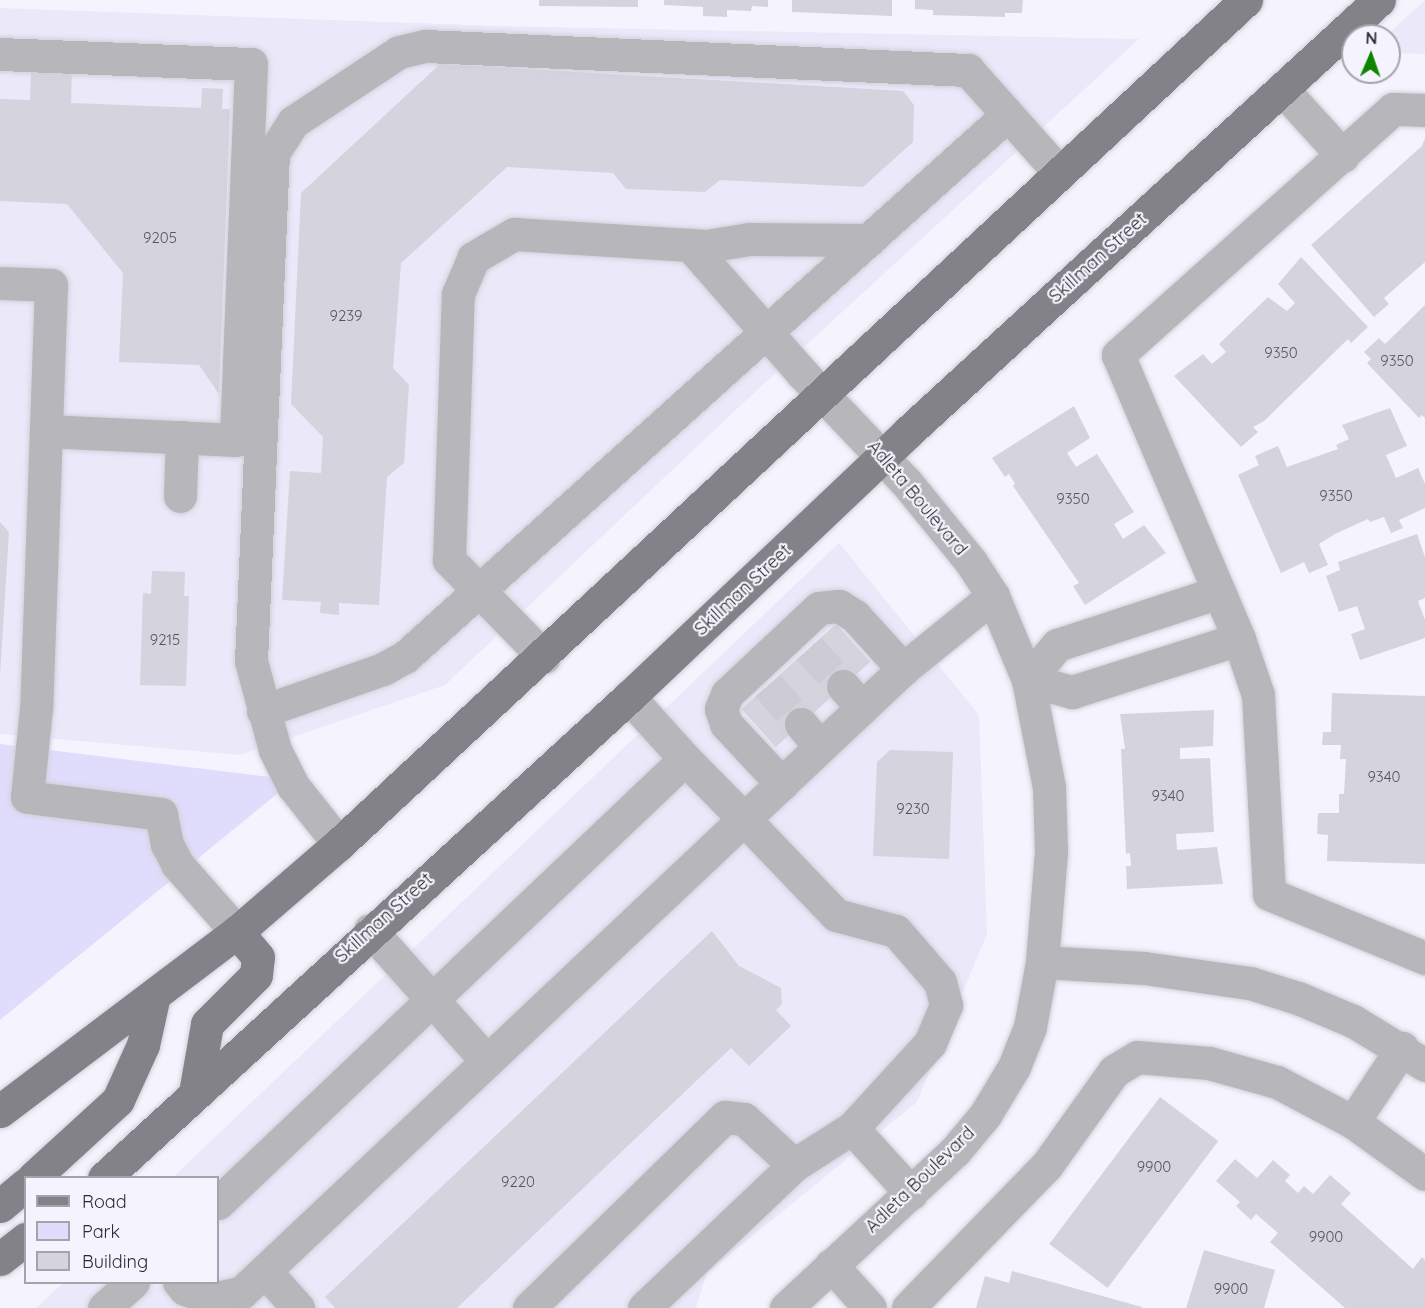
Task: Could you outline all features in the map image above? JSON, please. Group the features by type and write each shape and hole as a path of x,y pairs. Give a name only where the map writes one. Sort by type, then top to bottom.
{"main road":[{"path":"0,1111 237,932 339,844 544,657 1059,172 1246,0"},
{"name":"Skillman Street","path":"106,1176 370,930 629,697 883,456 1379,0"},
{"path":"195,1093 207,1024 256,975 258,957 237,932"},
{"path":"35,1176 117,1100 142,1045 154,995"},
{"path":"0,1206 24,1186"},
{"path":"0,1260 24,1241"}],"street":[{"path":"339,844 293,786 274,750 251,661 273,153 293,122 399,52 426,46 968,70 1006,116 1059,172"},
{"path":"0,54 251,64 236,440 46,431"},
{"path":"1283,90 1343,156"},
{"path":"1425,110 1393,110 1118,355 1239,639 1258,695 1269,894 1425,958"},
{"path":"263,711 382,669 405,657 480,593 1006,116"},
{"path":"544,657 449,560 458,294 473,258 514,234 690,245 749,239 869,240"},
{"name":"Adleta Boulevard","path":"690,245 767,333 883,456 946,528 993,596 1028,680 1049,787 1051,852 1042,962 1030,1027 1014,1067 985,1115 911,1192 786,1308"},
{"path":"0,283 51,285 36,708 27,797 161,814 167,844 177,864 237,932"},
{"path":"180,496 182,437"},
{"path":"1219,592 1057,645 1028,680 1072,692 1239,639"},
{"path":"181,1284 185,1289 212,1299 241,1293 485,1059 782,784 811,736 852,697 903,669 993,596"},
{"path":"782,784 726,724 721,709 727,694 761,677 802,640 819,608 839,606 855,616 903,669"},
{"path":"629,697 685,759 836,915 896,931 940,982 946,1005 930,1043 852,1128 794,1165 644,1308"},
{"path":"219,1202 685,759"},
{"path":"370,930 485,1059"},
{"path":"1042,962 1144,968 1250,982 1299,998 1414,1056 1353,1122"},
{"path":"908,1308 1047,1165 1114,1071 1137,1057 1209,1063 1277,1082 1353,1122 1424,1173"},
{"path":"529,1308 725,1117 744,1119 794,1165"},
{"path":"852,1128 911,1192"},
{"path":"831,1265 870,1308"},
{"path":"265,1271 298,1308"},
{"path":"104,1308 131,1284"}],"shaded area":[{"path":"1425,0 1425,54 1401,53 1401,24 1399,24"},
{"path":"0,8 499,26 1139,39 740,406 445,685 240,755 0,734"},
{"path":"839,543 979,715 987,934 917,1102 707,1273 696,1308 36,1308 62,1284 219,1284 219,1176 174,1176"}],"green space":[{"path":"0,744 294,780 0,1020"}],"building":[{"path":"539,0 638,0 638,7 539,6"},
{"path":"664,0 768,0 768,7 752,6 751,11 727,10 727,17 703,16 703,7 664,5"},
{"path":"792,0 892,0 892,16 792,12"},
{"path":"915,0 1023,0 1022,13 1005,13 1005,17 933,15 933,10 915,9"},
{"path":"440,64 903,91 914,105 913,142 863,187 720,180 705,192 626,189 613,173 507,167 401,263 393,368 409,385 404,463 387,477 379,605 339,603 339,615 320,613 321,602 282,600 290,471 321,473 323,437 291,404 301,193"},
{"path":"31,68 72,69 71,103 201,108 202,88 223,89 222,109 230,109 219,394 199,365 119,362 123,273 67,204 0,201 0,99 30,100"},
{"path":"1425,138 1425,262 1384,298 1389,304 1374,317 1311,245 1422,146"},
{"path":"1301,257 1368,327 1351,343 1348,339 1264,421 1253,427 1258,432 1241,447 1174,376 1203,354 1212,364 1226,352 1219,344 1268,297 1287,311 1295,303 1278,284"},
{"path":"1425,305 1425,418 1422,415 1419,418 1367,363 1371,359 1364,352 1379,338 1385,344"},
{"path":"1074,406 1090,438 1067,453 1076,467 1097,454 1134,512 1114,524 1123,539 1144,525 1166,553 1085,605 1073,586 1079,583 1013,486 1015,484 1009,474 1005,477 992,458"},
{"path":"1390,408 1407,446 1386,455 1396,478 1418,468 1425,484 1425,508 1399,520 1403,528 1391,533 1384,517 1370,522 1368,519 1319,544 1328,565 1309,573 1304,562 1281,573 1238,475 1259,465 1255,456 1278,446 1287,467 1338,449 1336,445 1349,439 1342,425"},
{"path":"0,522 9,532 0,675"},
{"path":"1417,534 1425,557 1425,598 1418,601 1425,620 1425,638 1360,660 1351,634 1365,629 1357,606 1339,612 1326,576 1340,570 1338,562"},
{"path":"152,571 185,572 184,596 189,596 186,686 140,685 143,593 151,594"},
{"path":"836,624 870,662 776,747 742,709"},
{"path":"1332,693 1425,696 1425,864 1327,861 1328,835 1317,834 1318,813 1339,813 1339,794 1344,794 1346,759 1340,759 1341,745 1322,745 1323,732 1331,732"},
{"path":"1214,710 1213,746 1180,748 1180,759 1210,758 1214,832 1176,834 1177,850 1217,847 1223,884 1127,889 1126,866 1131,866 1130,853 1126,854 1121,749 1125,749 1120,714"},
{"path":"890,750 953,752 949,859 873,856 877,762"},
{"path":"712,931 739,966 781,988 782,1004 776,1010 791,1026 749,1066 731,1048 457,1308 335,1308 325,1297"},
{"path":"1160,1097 1218,1141 1108,1288 1049,1244"},
{"path":"1235,1159 1257,1178 1273,1160 1290,1175 1285,1181 1298,1193 1304,1186 1313,1194 1330,1175 1351,1193 1341,1204 1413,1269 1422,1257 1425,1260 1425,1308 1345,1308 1270,1242 1278,1233 1256,1214 1251,1220 1236,1206 1240,1202 1216,1181"},
{"path":"1204,1250 1275,1270 1264,1308 1186,1308"},
{"path":"1012,1271 1142,1308 976,1308 985,1276 1009,1283"}],"tunnel":[{"path":"809,648 843,686"},
{"path":"768,685 801,724"}]}
